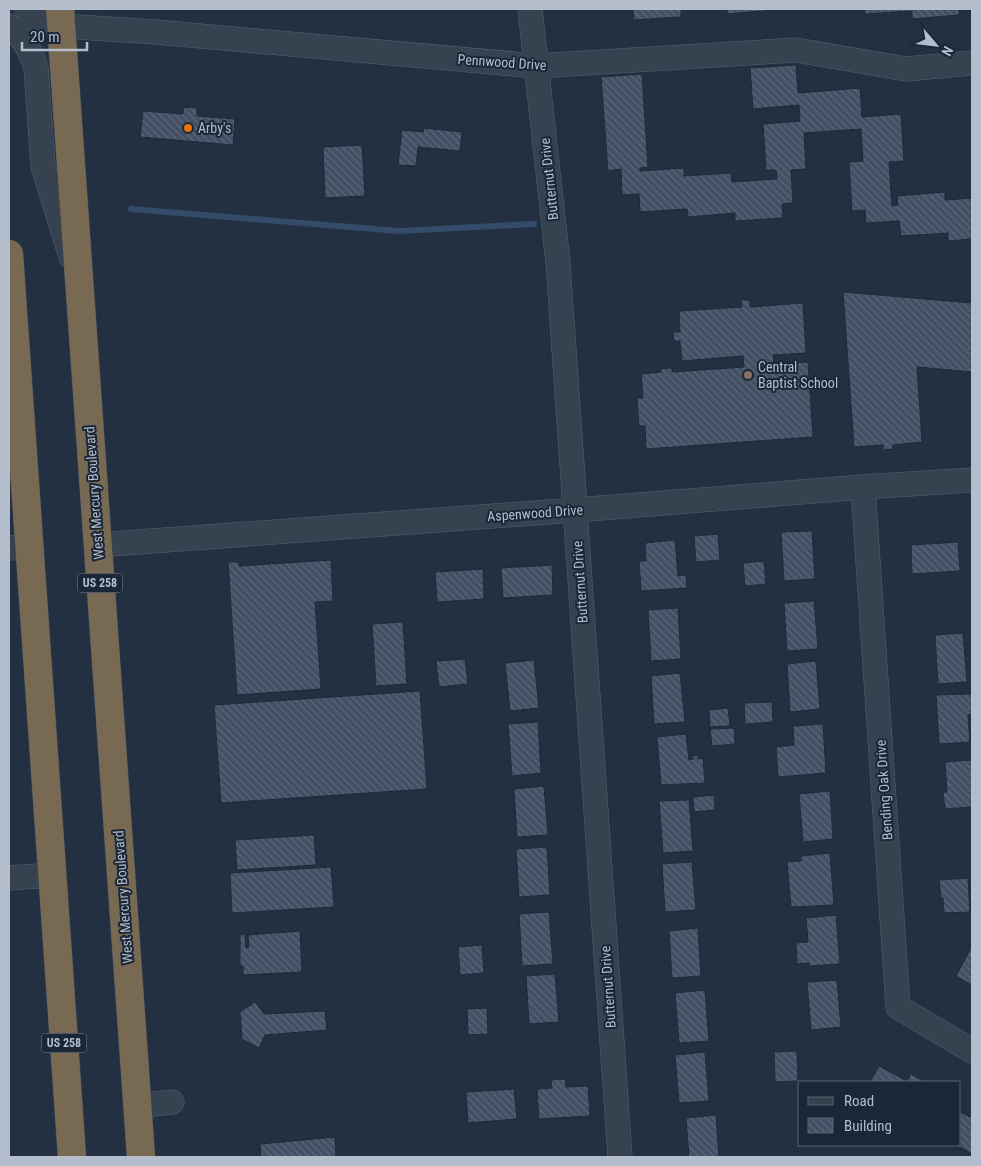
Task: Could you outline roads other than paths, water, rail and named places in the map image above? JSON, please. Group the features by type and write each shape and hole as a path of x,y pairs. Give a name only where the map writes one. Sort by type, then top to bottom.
{"highway":[{"name":"West Mercury Boulevard","path":"61,18 141,1157"},
{"name":"US 258","path":"9,267 19,548 52,875 72,1157"}],"street":[{"name":"Pennwood Drive","path":"27,9 33,16 41,20 61,18 156,32 536,66 796,50 906,68 972,63"},
{"name":"Butternut Drive","path":"530,9 558,263 620,1157"},
{"path":"9,26 22,38 34,59 43,166 79,282"},
{"name":"Aspenwood Drive","path":"97,545 972,480"},
{"name":"Bending Oak Drive","path":"863,487 898,1008 972,1051"},
{"path":"9,878 52,875"},
{"path":"137,1106 172,1102"}],"waterway":[{"path":"131,209 399,231 534,224"}],"place":[{"name":"Arby's","path":"188,128"},
{"name":"Central Baptist School","path":"748,375"}]}
